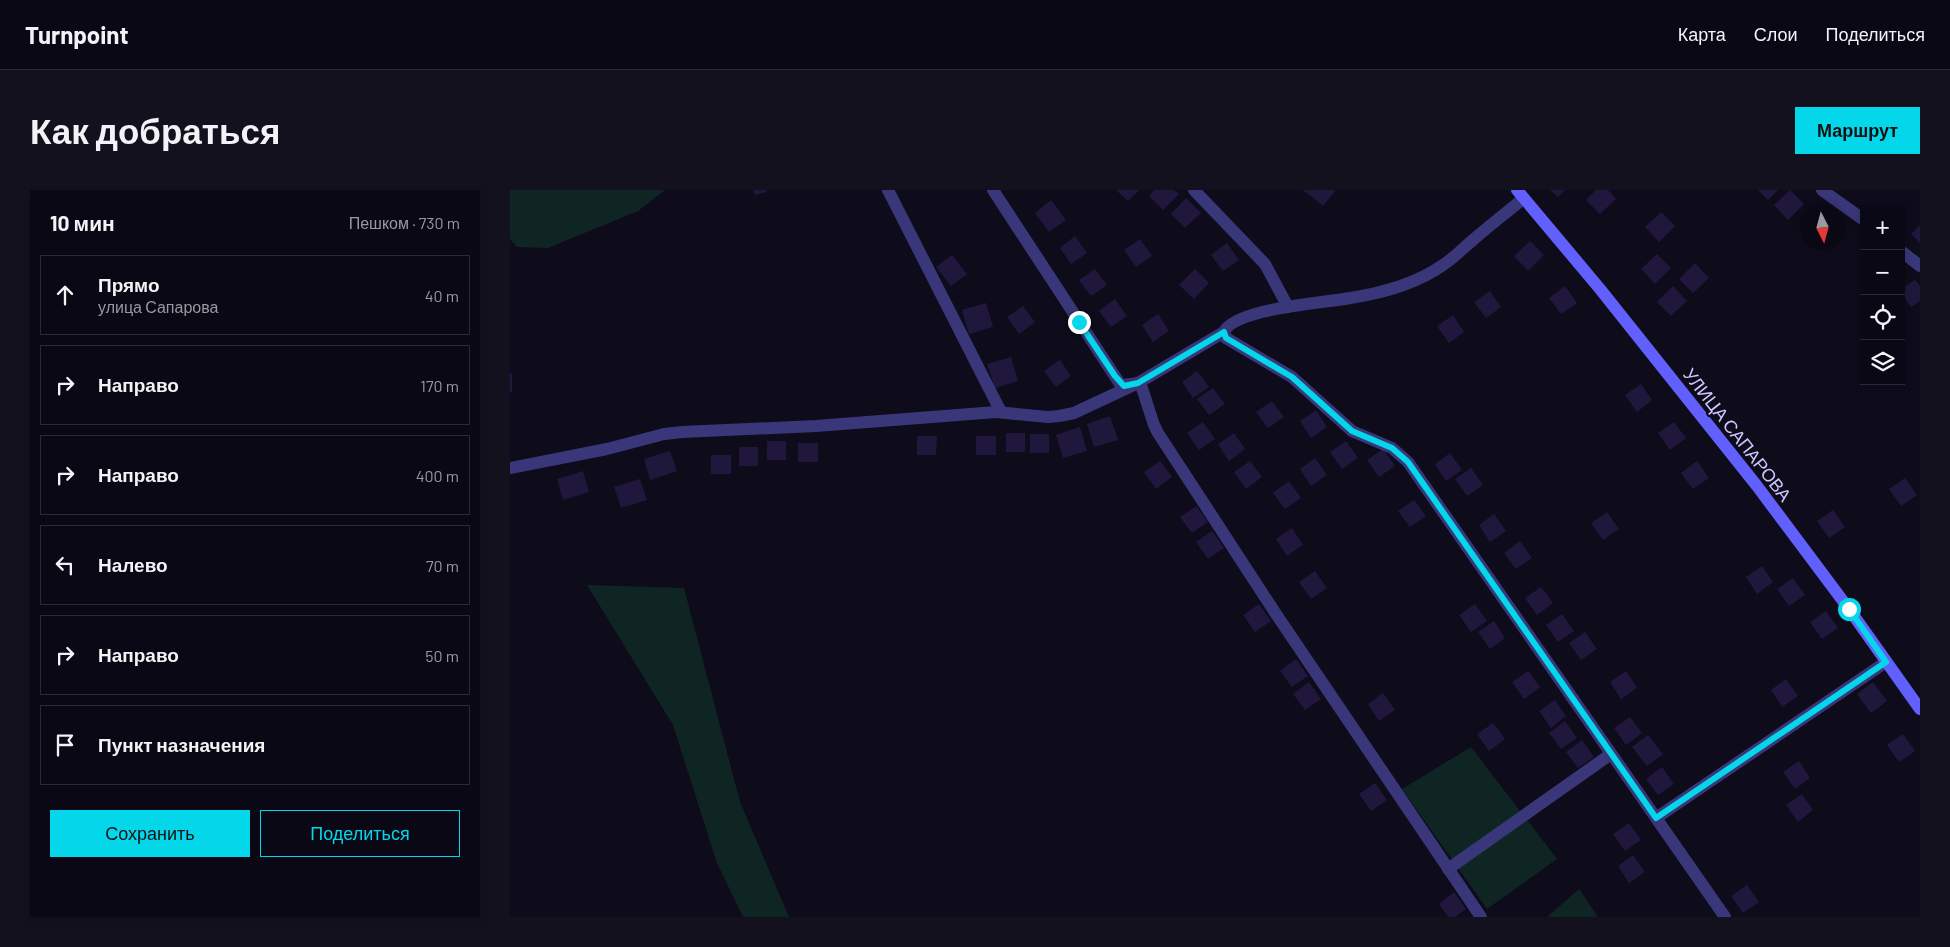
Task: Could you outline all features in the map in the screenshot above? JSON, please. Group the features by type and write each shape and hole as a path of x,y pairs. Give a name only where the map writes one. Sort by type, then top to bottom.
{"main road":[{"name":"УЛИЦА САПАРОВА","path":"1520,195 1600,289 1757,486 1849,609 1920,709"}],"street":[{"path":"888,190 1001,412"},
{"path":"992,190 1120,384 1124,386 1138,383"},
{"path":"1194,190 1265,264 1288,307"},
{"path":"1822,190 1860,217"},
{"path":"510,468 682,432 816,426 943,414 1001,412 1048,418 1074,413 1138,383 1224,332 1226,328 1238,320 1288,307 1351,298 1406,285 1443,265 1520,195"},
{"path":"1905,254 1920,266"},
{"path":"1224,332 1226,338 1292,377 1352,431 1392,448 1408,462 1726,917"},
{"path":"1138,383 1142,388 1158,434 1276,614 1481,917"},
{"path":"1656,818 1886,662"},
{"path":"1448,870 1611,754"}],"green space":[{"path":"510,190 665,190 638,211 548,248 517,247 510,239"},
{"path":"587,585 684,588 740,802 789,917 743,917 717,863 673,725"},
{"path":"1471,747 1557,859 1487,909 1402,789"},
{"path":"1579,889 1598,917 1547,917"}],"building":[{"path":"753,190 766,190 767,192 755,195"},
{"path":"1116,190 1139,190 1128,201"},
{"path":"1154,190 1174,190 1179,194 1163,210 1149,196"},
{"path":"1303,190 1336,190 1323,206"},
{"path":"1550,190 1565,190 1558,197"},
{"path":"1596,190 1608,190 1616,199 1600,214 1586,200"},
{"path":"1758,190 1778,190 1768,200"},
{"path":"1790,190 1804,204 1800,205 1800,208 1788,220 1774,205"},
{"path":"1186,198 1201,213 1185,228 1171,214"},
{"path":"1051,200 1066,220 1049,232 1035,213"},
{"path":"1661,212 1675,226 1659,242 1645,227"},
{"path":"1920,225 1920,243 1911,234"},
{"path":"1075,236 1087,253 1071,264 1060,248"},
{"path":"1140,239 1152,256 1136,267 1124,250"},
{"path":"1530,241 1544,255 1528,271 1514,256"},
{"path":"1227,243 1239,260 1223,271 1211,255"},
{"path":"1657,254 1671,268 1655,284 1641,269"},
{"path":"952,255 967,274 951,286 936,267"},
{"path":"1695,263 1709,278 1693,293 1679,279"},
{"path":"1095,269 1107,285 1091,296 1079,280"},
{"path":"1195,269 1209,283 1194,299 1179,285"},
{"path":"1915,280 1920,286 1920,301 1911,307 1905,299 1905,286"},
{"path":"1565,286 1577,303 1561,314 1549,298"},
{"path":"1673,286 1687,301 1671,316 1657,302"},
{"path":"1490,291 1501,307 1486,318 1474,302"},
{"path":"1115,299 1127,316 1111,327 1099,311"},
{"path":"986,303 993,327 969,334 962,310"},
{"path":"1023,306 1035,322 1019,334 1007,317"},
{"path":"1158,314 1169,331 1153,342 1142,325"},
{"path":"1453,315 1464,332 1449,343 1437,326"},
{"path":"1011,357 1018,381 995,388 987,364"},
{"path":"1060,360 1071,376 1056,387 1044,371"},
{"path":"1197,371 1209,387 1193,398 1182,382"},
{"path":"510,373 512,373 512,392 510,392"},
{"path":"1641,384 1652,400 1637,412 1625,395"},
{"path":"1213,388 1225,404 1209,415 1197,399"},
{"path":"1272,401 1284,417 1268,428 1256,412"},
{"path":"1316,410 1327,427 1311,438 1300,421"},
{"path":"1110,416 1118,440 1094,447 1087,424"},
{"path":"1203,422 1215,439 1199,450 1187,433"},
{"path":"1674,422 1686,438 1670,450 1658,433"},
{"path":"1080,427 1087,451 1063,458 1056,435"},
{"path":"1006,433 1025,433 1025,452 1006,452"},
{"path":"1234,433 1245,449 1229,461 1218,444"},
{"path":"1030,434 1049,434 1049,453 1030,453"},
{"path":"917,436 937,436 936,455 917,455"},
{"path":"976,436 996,436 996,455 976,455"},
{"path":"767,441 786,441 786,460 767,460"},
{"path":"1346,441 1358,458 1342,469 1330,452"},
{"path":"798,443 818,443 818,462 798,462"},
{"path":"739,447 758,447 758,466 739,466"},
{"path":"1383,449 1395,466 1379,477 1367,460"},
{"path":"670,451 677,471 650,480 644,459"},
{"path":"1450,453 1462,470 1446,481 1435,464"},
{"path":"711,455 731,455 731,474 711,474"},
{"path":"1315,458 1327,475 1311,486 1300,469"},
{"path":"1160,461 1172,477 1156,489 1144,472"},
{"path":"1250,461 1262,477 1246,489 1234,472"},
{"path":"1697,461 1709,478 1693,489 1681,473"},
{"path":"1471,468 1483,485 1467,496 1455,479"},
{"path":"583,471 589,492 563,500 557,479"},
{"path":"1905,478 1917,495 1901,506 1889,489"},
{"path":"640,479 647,500 621,508 614,487"},
{"path":"1289,481 1301,498 1285,509 1273,493"},
{"path":"1414,500 1426,516 1410,527 1398,511"},
{"path":"1196,506 1208,522 1192,533 1180,517"},
{"path":"1833,510 1845,527 1829,538 1817,521"},
{"path":"1607,512 1619,529 1603,540 1591,523"},
{"path":"1494,514 1506,531 1490,542 1479,525"},
{"path":"1292,528 1303,545 1287,556 1276,539"},
{"path":"1212,531 1224,548 1208,559 1196,542"},
{"path":"1520,541 1532,558 1516,569 1504,553"},
{"path":"1762,566 1773,582 1757,594 1746,577"},
{"path":"1315,571 1327,588 1311,599 1299,582"},
{"path":"1793,578 1805,595 1789,606 1777,589"},
{"path":"1541,587 1553,603 1537,615 1525,598"},
{"path":"1259,604 1271,621 1255,632 1243,615"},
{"path":"1475,604 1487,621 1471,632 1459,615"},
{"path":"1826,611 1838,628 1822,639 1810,622"},
{"path":"1562,614 1574,631 1558,642 1546,625"},
{"path":"1494,621 1505,638 1490,649 1478,632"},
{"path":"1585,632 1597,649 1581,660 1569,643"},
{"path":"1296,659 1308,676 1292,687 1280,671"},
{"path":"1528,671 1540,687 1524,699 1512,682"},
{"path":"1626,671 1637,688 1621,699 1610,682"},
{"path":"1786,679 1798,696 1782,707 1771,690"},
{"path":"1309,682 1321,699 1305,710 1293,694"},
{"path":"1873,682 1887,701 1871,713 1857,694"},
{"path":"1383,693 1395,710 1379,721 1368,704"},
{"path":"1555,700 1566,716 1551,728 1539,711"},
{"path":"1630,717 1642,733 1626,745 1614,728"},
{"path":"1565,721 1577,738 1561,749 1549,733"},
{"path":"1493,723 1505,739 1489,751 1477,734"},
{"path":"1903,734 1915,751 1899,762 1887,745"},
{"path":"1648,735 1663,754 1647,766 1632,747"},
{"path":"1582,740 1594,757 1578,768 1566,752"},
{"path":"1799,761 1810,778 1795,789 1783,772"},
{"path":"1662,767 1674,784 1658,795 1646,779"},
{"path":"1375,783 1387,800 1371,811 1359,794"},
{"path":"1802,794 1813,810 1798,822 1786,805"},
{"path":"1629,823 1641,840 1625,851 1613,834"},
{"path":"1633,855 1645,872 1629,883 1618,866"},
{"path":"1747,885 1759,902 1743,913 1731,896"},
{"path":"1454,892 1466,909 1455,917 1448,917 1439,904"}],"route":[{"path":"1079,322 1120,384 1124,386 1138,383 1224,332 1226,338 1265,363 1292,377 1352,431 1392,448 1397,452 1408,462 1656,818 1886,662 1849,609"}]}
